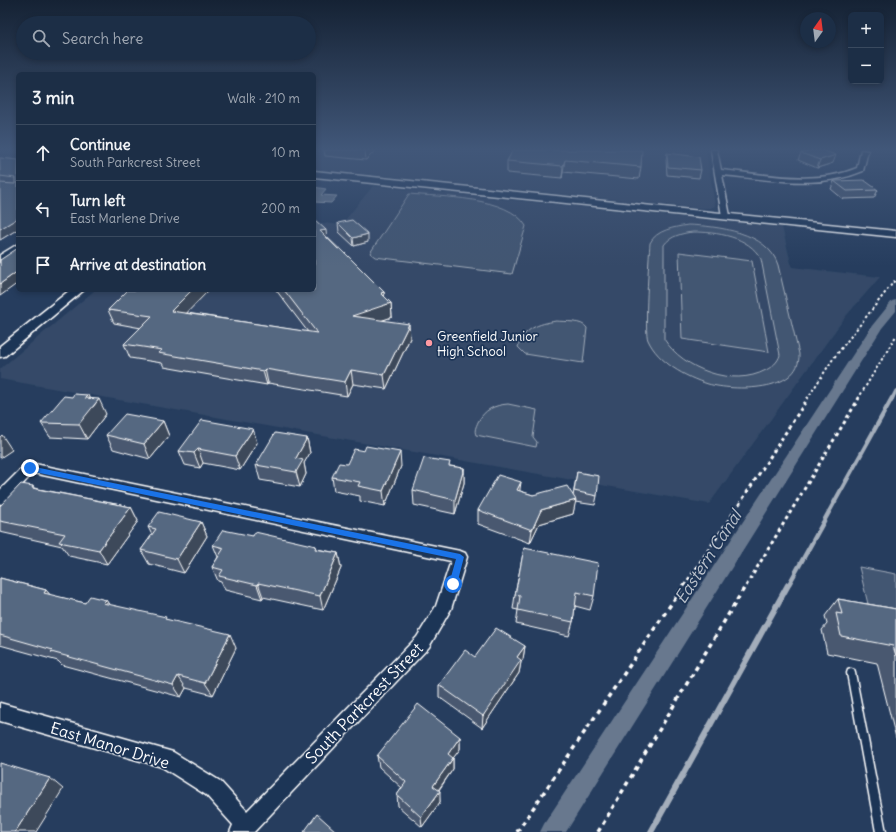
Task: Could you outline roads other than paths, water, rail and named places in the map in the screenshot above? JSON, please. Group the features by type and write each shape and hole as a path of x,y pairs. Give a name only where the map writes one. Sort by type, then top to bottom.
{"main road":[{"path":"459,189 896,234"},
{"path":"0,353 76,292"}],"street":[{"path":"721,189 726,216"},
{"path":"0,259 16,248"},
{"name":"South Parkcrest Street","path":"0,499 30,468 460,557 453,584 443,609 423,642 243,829"},
{"name":"East Manor Drive","path":"0,712 166,759 212,788 243,829"}],"lane":[{"path":"851,673 881,832"}],"waterway":[{"name":"Eastern Canal","path":"552,832 877,327 896,303"},
{"path":"892,399 896,391"},
{"path":"788,586 892,398"},
{"path":"651,832 788,585"}],"place":[{"name":"Greenfield Junior High School","path":"429,343"}]}
